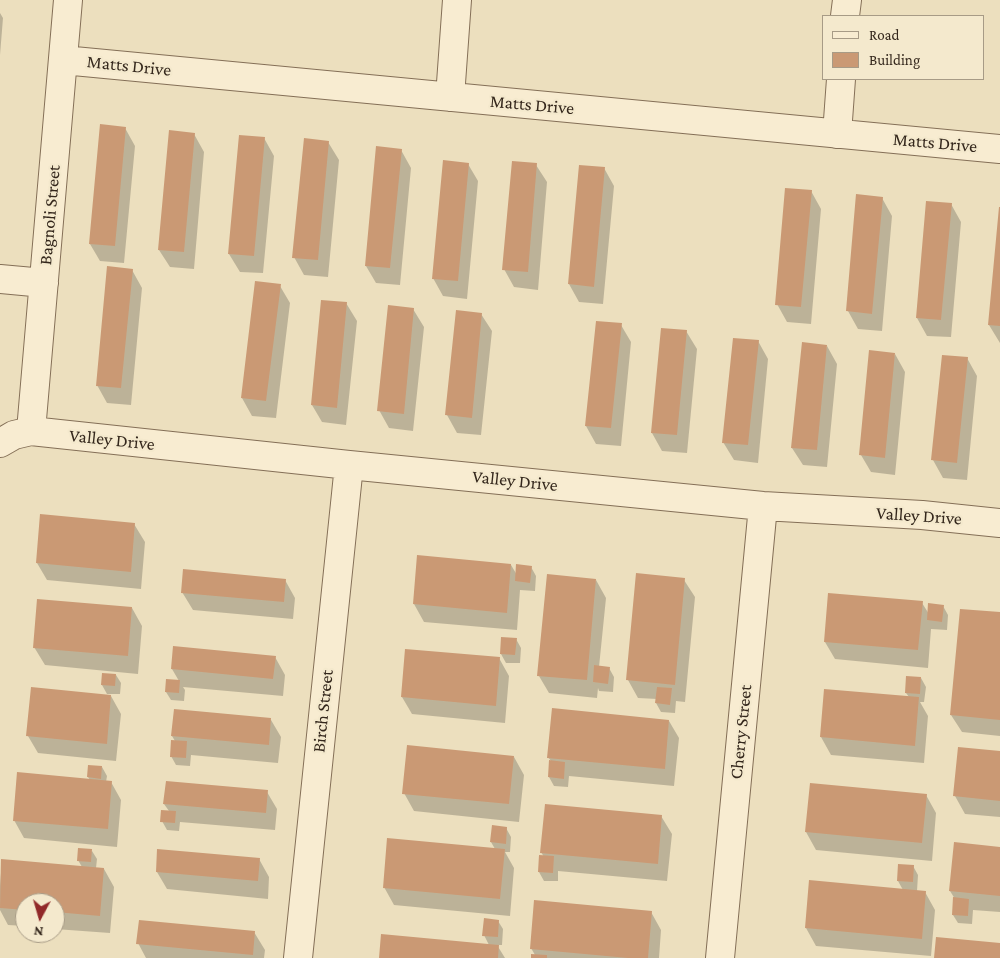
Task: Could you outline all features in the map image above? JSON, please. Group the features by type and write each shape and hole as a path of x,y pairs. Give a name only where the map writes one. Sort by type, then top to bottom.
{"street":[{"name":"Bagnoli Street","path":"31,431 68,0"},
{"path":"450,97 457,0"},
{"path":"845,15 846,0"},
{"name":"Matts Drive","path":"63,60 1000,149"},
{"path":"837,134 841,80"},
{"path":"0,279 44,283"},
{"path":"0,443 14,435 31,431"},
{"name":"Valley Drive","path":"31,431 348,465 763,506 922,515 1000,523"},
{"name":"Birch Street","path":"298,958 348,465"},
{"name":"Cherry Street","path":"720,958 763,506"}],"building":[{"path":"100,124 126,127 115,246 89,244"},
{"path":"169,130 195,133 184,252 158,250"},
{"path":"239,135 265,137 254,256 228,254"},
{"path":"304,138 329,141 318,260 292,258"},
{"path":"376,146 402,149 390,268 365,266"},
{"path":"443,160 469,163 458,281 432,279"},
{"path":"512,161 537,163 528,272 502,270"},
{"path":"579,165 605,167 594,287 568,284"},
{"path":"785,188 812,190 801,307 775,305"},
{"path":"856,194 883,197 872,314 846,311"},
{"path":"926,201 952,203 941,320 916,318"},
{"path":"1000,207 1000,326 988,325"},
{"path":"107,266 133,269 121,388 96,386"},
{"path":"255,281 281,284 266,401 241,398"},
{"path":"321,300 347,302 337,408 311,405"},
{"path":"388,305 414,308 404,414 377,411"},
{"path":"456,310 482,313 472,418 445,415"},
{"path":"596,321 622,323 611,428 585,426"},
{"path":"661,328 687,330 677,435 651,433"},
{"path":"733,338 759,340 748,445 722,443"},
{"path":"802,342 827,345 817,450 791,448"},
{"path":"869,350 895,353 885,458 859,455"},
{"path":"942,355 968,357 957,463 931,460"},
{"path":"40,514 135,523 131,572 36,563"},
{"path":"417,555 511,564 507,613 413,604"},
{"path":"516,564 532,566 530,583 515,581"},
{"path":"183,569 286,579 284,602 181,593"},
{"path":"636,573 685,578 675,685 626,680"},
{"path":"547,574 596,579 587,680 537,676"},
{"path":"828,593 923,601 918,650 824,642"},
{"path":"37,599 132,607 128,656 33,648"},
{"path":"928,603 944,605 942,622 927,620"},
{"path":"960,609 1000,612 1000,720 950,715"},
{"path":"501,637 517,638 515,655 500,654"},
{"path":"173,646 276,656 273,679 171,669"},
{"path":"405,649 500,657 496,706 401,697"},
{"path":"594,665 610,667 608,684 593,682"},
{"path":"102,673 116,674 115,686 101,685"},
{"path":"906,676 921,677 920,694 905,693"},
{"path":"166,679 180,680 179,693 165,692"},
{"path":"31,687 111,695 107,744 26,736"},
{"path":"657,687 672,688 670,705 655,703"},
{"path":"824,689 919,697 915,746 820,737"},
{"path":"552,708 669,720 665,769 547,758"},
{"path":"174,709 271,718 269,745 171,736"},
{"path":"171,740 187,741 186,758 170,757"},
{"path":"407,745 514,756 509,804 402,794"},
{"path":"958,747 1000,751 1000,801 953,796"},
{"path":"549,760 565,762 564,779 548,777"},
{"path":"88,765 102,766 101,779 87,777"},
{"path":"17,772 112,781 108,829 13,821"},
{"path":"166,781 268,790 266,813 163,804"},
{"path":"810,783 927,794 922,843 805,832"},
{"path":"545,804 662,815 658,864 540,853"},
{"path":"161,810 176,811 175,823 160,822"},
{"path":"492,825 507,827 506,844 490,842"},
{"path":"387,838 505,849 500,899 383,888"},
{"path":"954,842 1000,847 1000,896 949,891"},
{"path":"78,848 92,849 91,862 77,861"},
{"path":"157,849 260,858 258,881 156,872"},
{"path":"539,855 554,856 553,873 538,872"},
{"path":"1,859 104,868 100,916 65,913 65,893 15,893 15,909 0,908"},
{"path":"898,864 914,865 913,882 897,881"},
{"path":"809,880 926,891 922,939 805,928"},
{"path":"953,897 969,899 968,916 952,915"},
{"path":"534,900 652,911 648,958 628,958 530,949"},
{"path":"484,918 499,920 498,937 482,936"},
{"path":"139,920 255,931 253,955 136,944"},
{"path":"381,934 499,945 498,958 379,958"},
{"path":"936,937 1000,943 1000,958 934,958"},
{"path":"531,954 547,955 547,958 531,958"}]}
